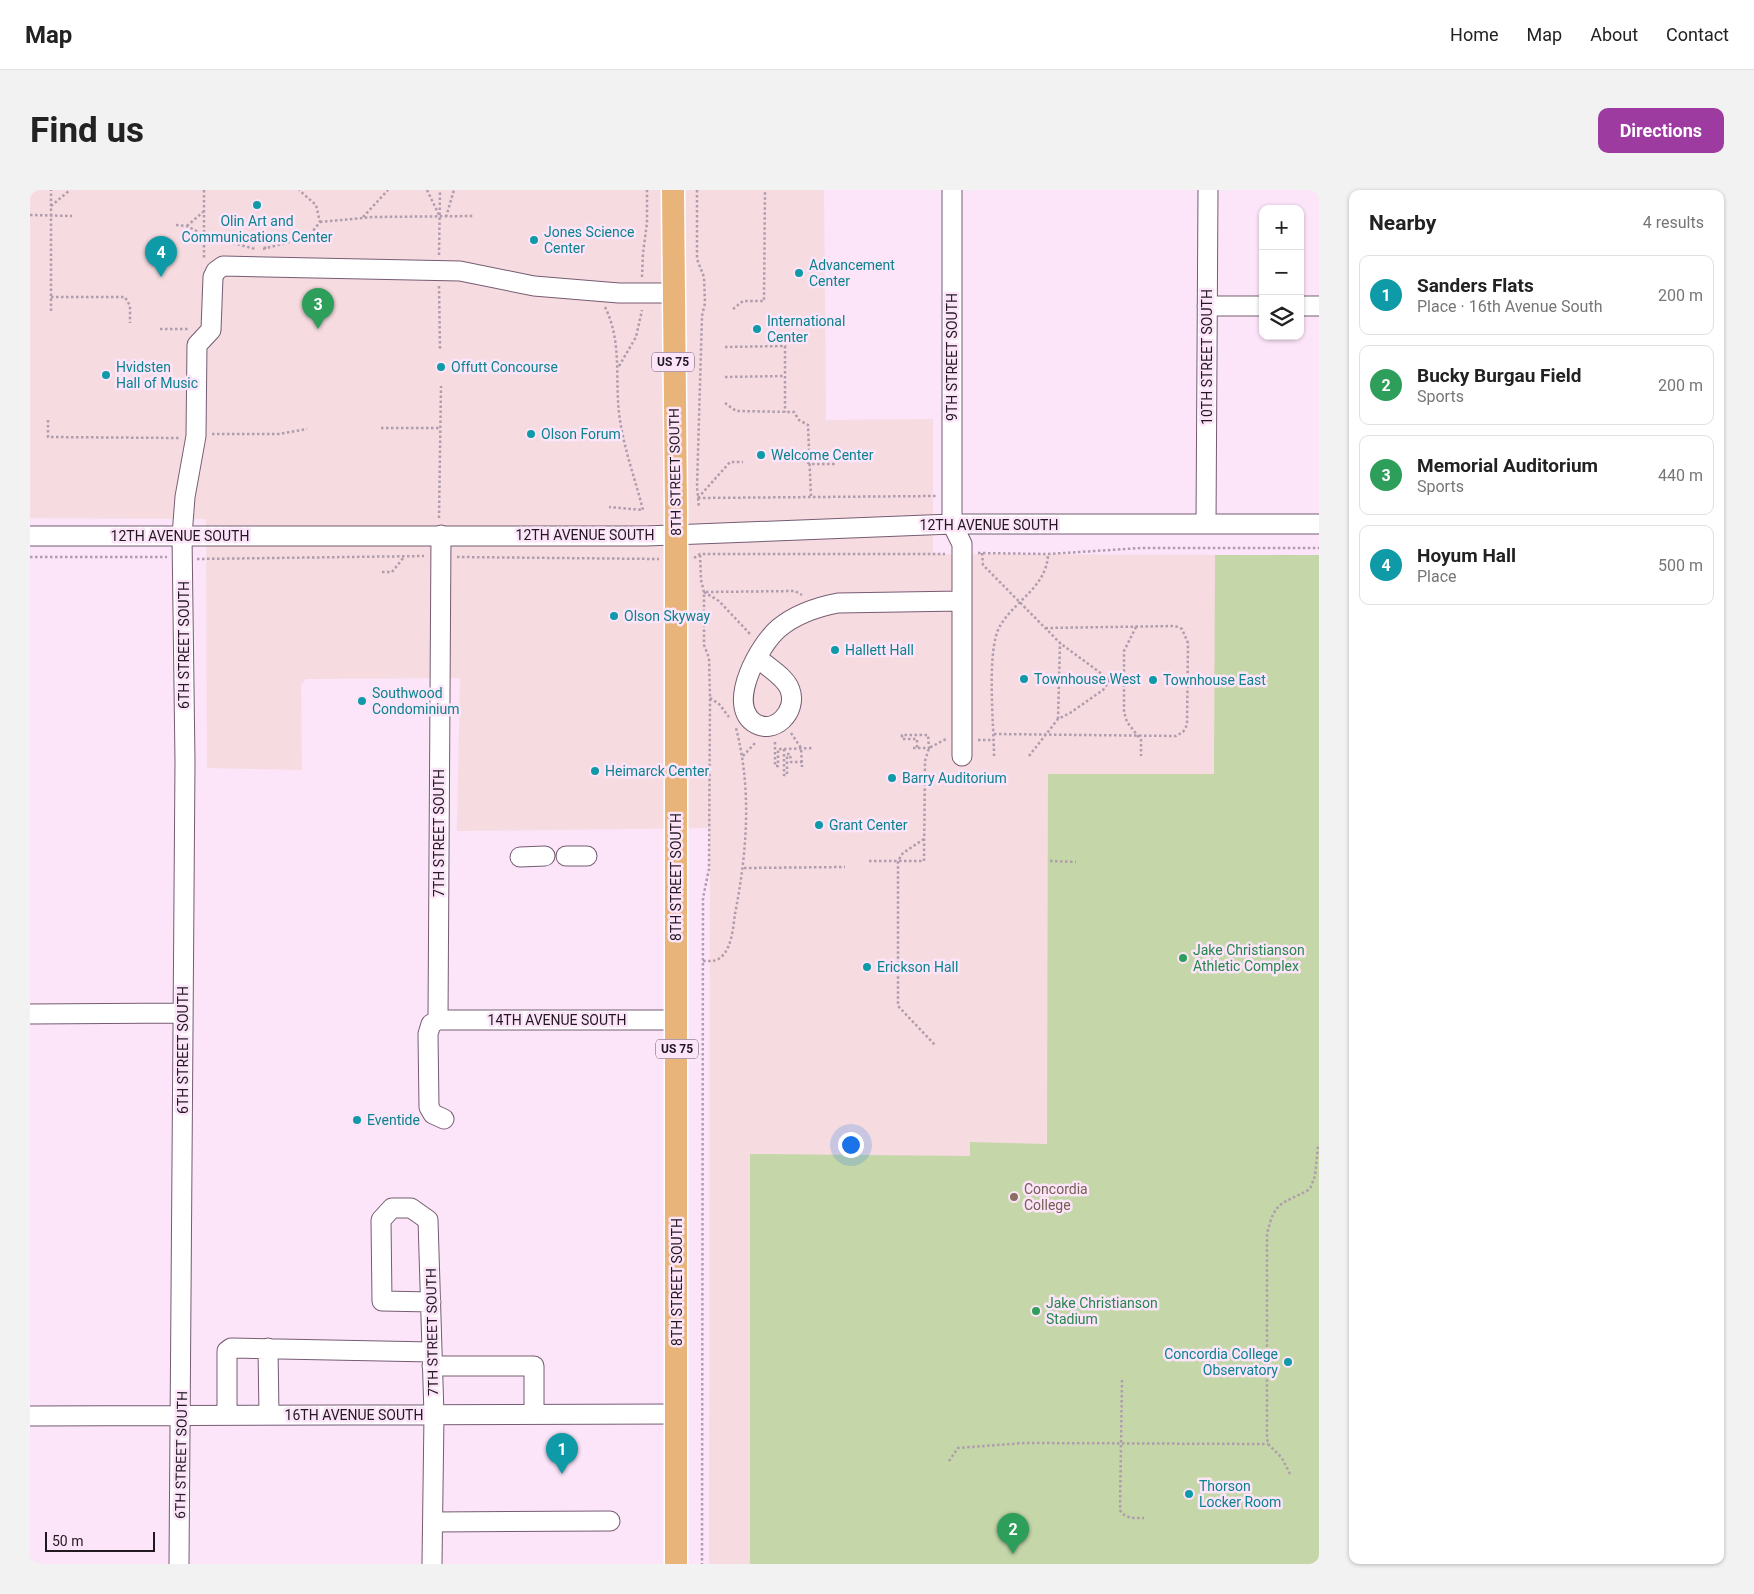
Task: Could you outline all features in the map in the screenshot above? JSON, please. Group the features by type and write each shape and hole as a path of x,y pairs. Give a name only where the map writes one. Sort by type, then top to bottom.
{"main road":[{"name":"8TH STREET SOUTH","path":"673,190 676,534 678,1414 676,1564"}],"street":[{"name":"9TH STREET SOUTH","path":"952,190 952,524"},
{"name":"10TH STREET SOUTH","path":"1206,524 1208,190"},
{"name":"6TH STREET SOUTH","path":"179,1564 182,1415 185,752 182,536 185,497 196,436 197,345 211,330 212,277 216,270 223,266 460,271 511,284 619,293 673,293"},
{"path":"1207,306 1259,306"},
{"path":"1304,306 1319,306"},
{"path":"952,524 962,544 962,756"},
{"name":"12TH AVENUE SOUTH","path":"30,536 182,536 440,527 646,536 952,524 1319,524"},
{"name":"7TH STREET SOUTH","path":"440,527 438,1020 431,1024 428,1034 429,1107 433,1114 444,1119"},
{"path":"758,658 778,629 794,618 820,606 838,603 962,602"},
{"path":"520,856 546,856"},
{"path":"566,856 587,856"},
{"path":"30,1014 183,1013"},
{"name":"14TH AVENUE SOUTH","path":"438,1020 677,1020"},
{"name":"7TH STREET SOUTH","path":"431,1302 382,1301 381,1218 392,1208 411,1208 427,1218 430,1250 434,1415 432,1564"},
{"path":"227,1415 227,1352 231,1348 268,1348 534,1366 534,1414"},
{"path":"268,1348 269,1415"},
{"name":"16TH AVENUE SOUTH","path":"30,1416 678,1414"},
{"path":"433,1522 610,1521"}],"path":[{"path":"51,190 51,311"},
{"path":"51,206 70,190"},
{"path":"299,190 316,205 320,222"},
{"path":"362,218 388,190"},
{"path":"427,190 440,217"},
{"path":"446,217 454,190"},
{"path":"697,190 697,258 704,277 705,292 702,316 699,508"},
{"path":"733,309 743,301 764,301 764,190"},
{"path":"187,226 204,212"},
{"path":"30,215 72,216"},
{"path":"176,225 187,226 204,235 259,249 296,242 308,237 320,222 362,218 473,216"},
{"path":"596,290 614,330 623,437 643,510 609,507"},
{"path":"51,297 125,297 130,306 130,323"},
{"path":"160,329 188,330"},
{"path":"725,347 785,346 785,412"},
{"path":"725,377 785,376"},
{"path":"440,527 441,386"},
{"path":"726,403 736,412 794,412 799,420 808,425 811,498"},
{"path":"48,420 48,437 279,434 307,429"},
{"path":"381,428 440,428"},
{"path":"788,460 802,460 810,464 836,464"},
{"path":"698,498 730,462 743,462"},
{"path":"698,498 952,497"},
{"path":"702,1564 703,898 709,868 710,697 709,658 704,644 704,592 701,580 700,554 1048,554 1140,548 1319,548"},
{"path":"982,553 983,565 1060,643 1110,680 1123,680"},
{"path":"994,756 992,680 994,641 1000,626 1043,578 1047,567 1048,554"},
{"path":"30,557 159,557"},
{"path":"382,572 392,572 404,557"},
{"path":"704,592 796,591 820,606"},
{"path":"994,734 1176,736 1183,732 1187,725 1188,643 1182,629 1176,626 1046,628"},
{"path":"1136,627 1124,651 1124,712 1127,722 1141,740 1141,756"},
{"path":"1058,719 1060,643"},
{"path":"1029,756 1058,719 1103,690 1110,680"},
{"path":"710,697 719,704 730,718"},
{"path":"703,961 716,960 723,956 730,941 744,868 747,825 743,756 735,725"},
{"path":"868,861 924,861 925,761 929,748 928,735 902,735 902,738 917,739 915,748 929,748 945,740 949,734"},
{"path":"775,735 775,766 778,766 778,749 814,748"},
{"path":"792,735 801,748 802,767"},
{"path":"743,756 762,737"},
{"path":"972,740 994,740"},
{"path":"784,749 784,776 787,776 787,754 790,754 791,762 802,762"},
{"path":"924,839 903,853 898,861 898,1006 935,1044"},
{"path":"1050,861 1076,862"},
{"path":"744,868 845,867"},
{"path":"1290,1474 1282,1458 1268,1444 1267,1234 1271,1215 1280,1203 1310,1189 1316,1176 1318,1146"},
{"path":"1122,1380 1120,1510 1123,1515 1129,1518 1144,1518"},
{"path":"949,1461 958,1448 1024,1444 1268,1444"}],"shaded area":[{"name":"Concordia College","path":"30,190 824,190 826,420 933,419 933,554 1319,555 1319,1564 709,1564 710,828 457,831 460,678 306,679 301,685 302,770 207,768 206,519 30,518"}],"green space":[{"name":"Jake Christianson Athletic Complex","path":"1215,555 1319,555 1319,1564 750,1564 750,1154 970,1156 970,1142 1047,1144 1048,774 1214,774"}],"place":[{"name":"Olin Art and Communications Center","path":"257,205"},
{"name":"Jones Science Center","path":"534,240"},
{"name":"Advancement Center","path":"799,273"},
{"name":"Hoyum Hall","path":"161,277"},
{"name":"Memorial Auditorium","path":"318,329"},
{"name":"International Center","path":"757,329"},
{"name":"Offutt Concourse","path":"441,367"},
{"name":"Hvidsten Hall of Music","path":"106,375"},
{"name":"Olson Forum","path":"531,434"},
{"name":"Welcome Center","path":"761,455"},
{"name":"Olson Skyway","path":"614,616"},
{"name":"Hallett Hall","path":"835,650"},
{"name":"Townhouse West","path":"1024,679"},
{"name":"Townhouse East","path":"1153,680"},
{"name":"Southwood Condominium","path":"362,701"},
{"name":"Heimarck Center","path":"595,771"},
{"name":"Barry Auditorium","path":"892,778"},
{"name":"Grant Center","path":"819,825"},
{"name":"Jake Christianson Athletic Complex","path":"1183,958"},
{"name":"Erickson Hall","path":"867,967"},
{"name":"Eventide","path":"357,1120"},
{"name":"Concordia College","path":"1014,1197"},
{"name":"Jake Christianson Stadium","path":"1036,1311"},
{"name":"Concordia College Observatory","path":"1288,1362"},
{"name":"Sanders Flats","path":"562,1474"},
{"name":"Thorson Locker Room","path":"1189,1494"},
{"name":"Bucky Burgau Field","path":"1013,1554"}]}
